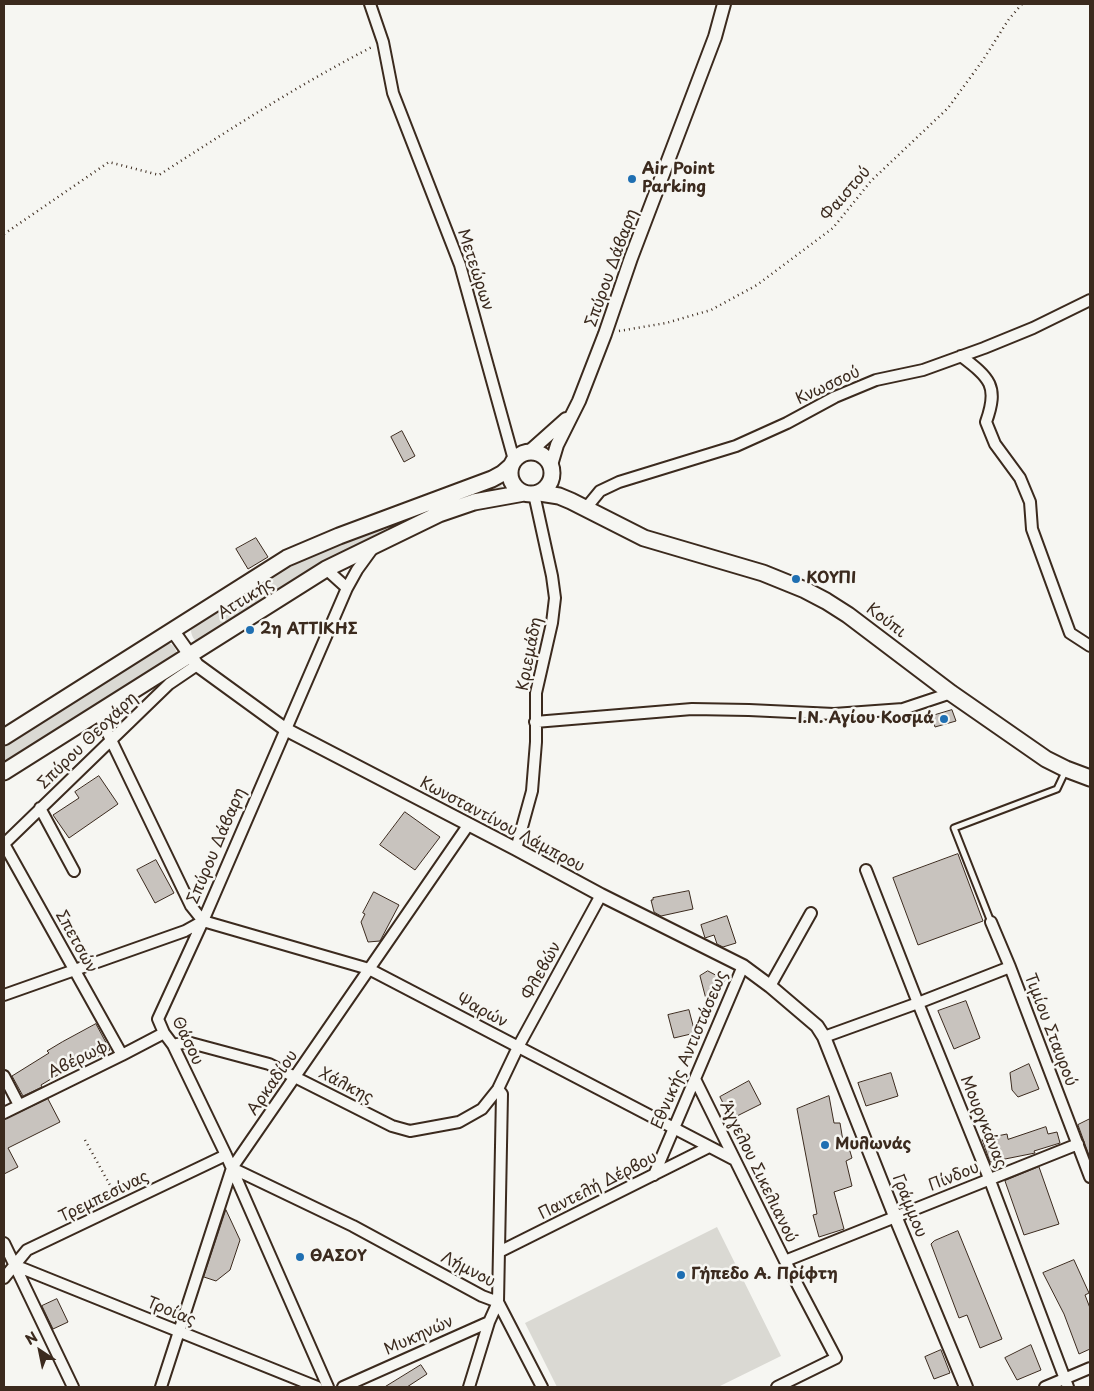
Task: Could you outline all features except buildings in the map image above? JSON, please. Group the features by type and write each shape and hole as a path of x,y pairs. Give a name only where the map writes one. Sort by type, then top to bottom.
{"main road":[{"path":"530,452 542,455 564,490 586,508 559,496 518,491 510,477 513,463 521,454 530,452"},
{"name":"Αττικής","path":"4,737 288,558 338,536 492,480 513,463"},
{"path":"533,494 550,484 552,469"},
{"name":"Αττικής","path":"4,772 98,714 193,660 326,569 439,514 474,502 533,494"},
{"name":"Κούπι","path":"586,508 644,538 763,573 812,593 848,615 951,693 1046,758 1066,770 1090,778"}],"street":[{"name":"Μετεώρων","path":"370,4 383,42 393,93 460,265 513,463"},
{"name":"Σπύρου Δάβαρη","path":"552,469 557,445 579,401 605,334 631,258 712,46 724,4"},
{"name":"Κνωσσού","path":"586,508 600,491 619,482 736,446 787,423 835,397 876,380 923,370 962,356 1033,328 1090,300"},
{"path":"962,356 981,371 990,382 992,406 986,422 994,444 1020,478 1030,502 1032,529 1070,633 1090,646"},
{"name":"Σπύρου Δάβαρη","path":"530,452 567,418 579,401"},
{"name":"Κριεμάδη","path":"516,849 532,791 536,742 536,694 552,623 555,598 552,576 533,494"},
{"name":"Σπύρου Δάβαρη","path":"4,995 185,931 203,921 347,588 376,543"},
{"path":"326,569 347,588"},
{"name":"Κωνσταντίνου Λάμπρου","path":"173,631 193,660 285,729 601,895 743,966 817,1026 824,1037"},
{"name":"Σπύρου Θεοχάρη","path":"4,844 193,660"},
{"path":"535,722 692,709 834,714 903,709 951,693"},
{"path":"98,714 191,906 203,921"},
{"path":"40,808 74,871"},
{"name":"Αρκαδίου","path":"161,1387 232,1168 469,824"},
{"name":"Σπετσών","path":"4,844 122,1055"},
{"name":"Μουργκάνας","path":"866,870 989,1178 1066,1383"},
{"name":"Φλεβών","path":"498,1089 518,1047 601,895"},
{"path":"770,986 812,913"},
{"name":"Ψαρών","path":"203,921 369,969 735,1160"},
{"name":"Θάσου","path":"203,921 158,1018 164,1033 173,1045 232,1168 328,1387"},
{"name":"Τιμίου Σταυρού","path":"991,922 1090,1177"},
{"name":"Εθνικής Αντιστάσεως","path":"654,1175 672,1128 743,966"},
{"path":"824,1037 1010,967"},
{"name":"Αβέρωφ","path":"4,1113 164,1033"},
{"name":"Γράμμου","path":"824,1037 895,1216 966,1387"},
{"name":"Χάλκης","path":"173,1045 187,1042 269,1064 392,1126 410,1131 459,1122 482,1109 498,1089"},
{"path":"4,1076 19,1105"},
{"name":"Άγγελου Σικελιανού","path":"695,1079 785,1261 836,1358 777,1387"},
{"name":"Λήμνου","path":"232,1168 353,1226 482,1296 498,1302 502,1094 498,1089"},
{"name":"Πίνδου","path":"785,1261 1078,1144"},
{"name":"Παντελή Δέρβου","path":"499,1252 709,1146"},
{"name":"Τρεμπεσίνας","path":"4,1278 27,1250 226,1155"},
{"path":"4,1243 72,1387"},
{"name":"Τροίας","path":"14,1265 317,1387"},
{"path":"469,1387 489,1322 498,1302"},
{"path":"498,1302 542,1387"},
{"name":"Μυκηνών","path":"343,1387 359,1384 489,1322"},
{"path":"1045,1387 1066,1383 1090,1368"}],"lane":[{"path":"991,922 954,828 1057,789 1066,770"}],"path":[{"name":"Φαιστού","path":"605,334 666,323 711,310 757,285 834,228 871,181 948,108 983,60 1009,19 1022,4"},
{"path":"4,234 109,162 159,176 244,121 343,62 383,42"},
{"path":"85,1140 120,1205"}],"shaded area":[{"path":"500,484 505,491 474,496 199,643 193,638 191,630 196,626 302,560"},
{"path":"164,643 169,643 173,646 177,655 4,767 4,745"},
{"name":"Γήπεδο Α. Πρίφτη","path":"717,1227 781,1356 718,1387 557,1387 525,1323"}],"place":[{"name":"Air Point Parking","path":"632,179"},
{"name":"ΚΟΥΠΙ","path":"796,579"},
{"name":"2η ΑΤΤΙΚΗΣ","path":"250,630"},
{"name":"Ι.Ν. Αγίου Κοσμά","path":"944,719"},
{"name":"Μυλωνάς","path":"825,1145"},
{"name":"ΘΑΣΟΥ","path":"300,1257"},
{"name":"Γήπεδο Α. Πρίφτη","path":"681,1275"}]}
